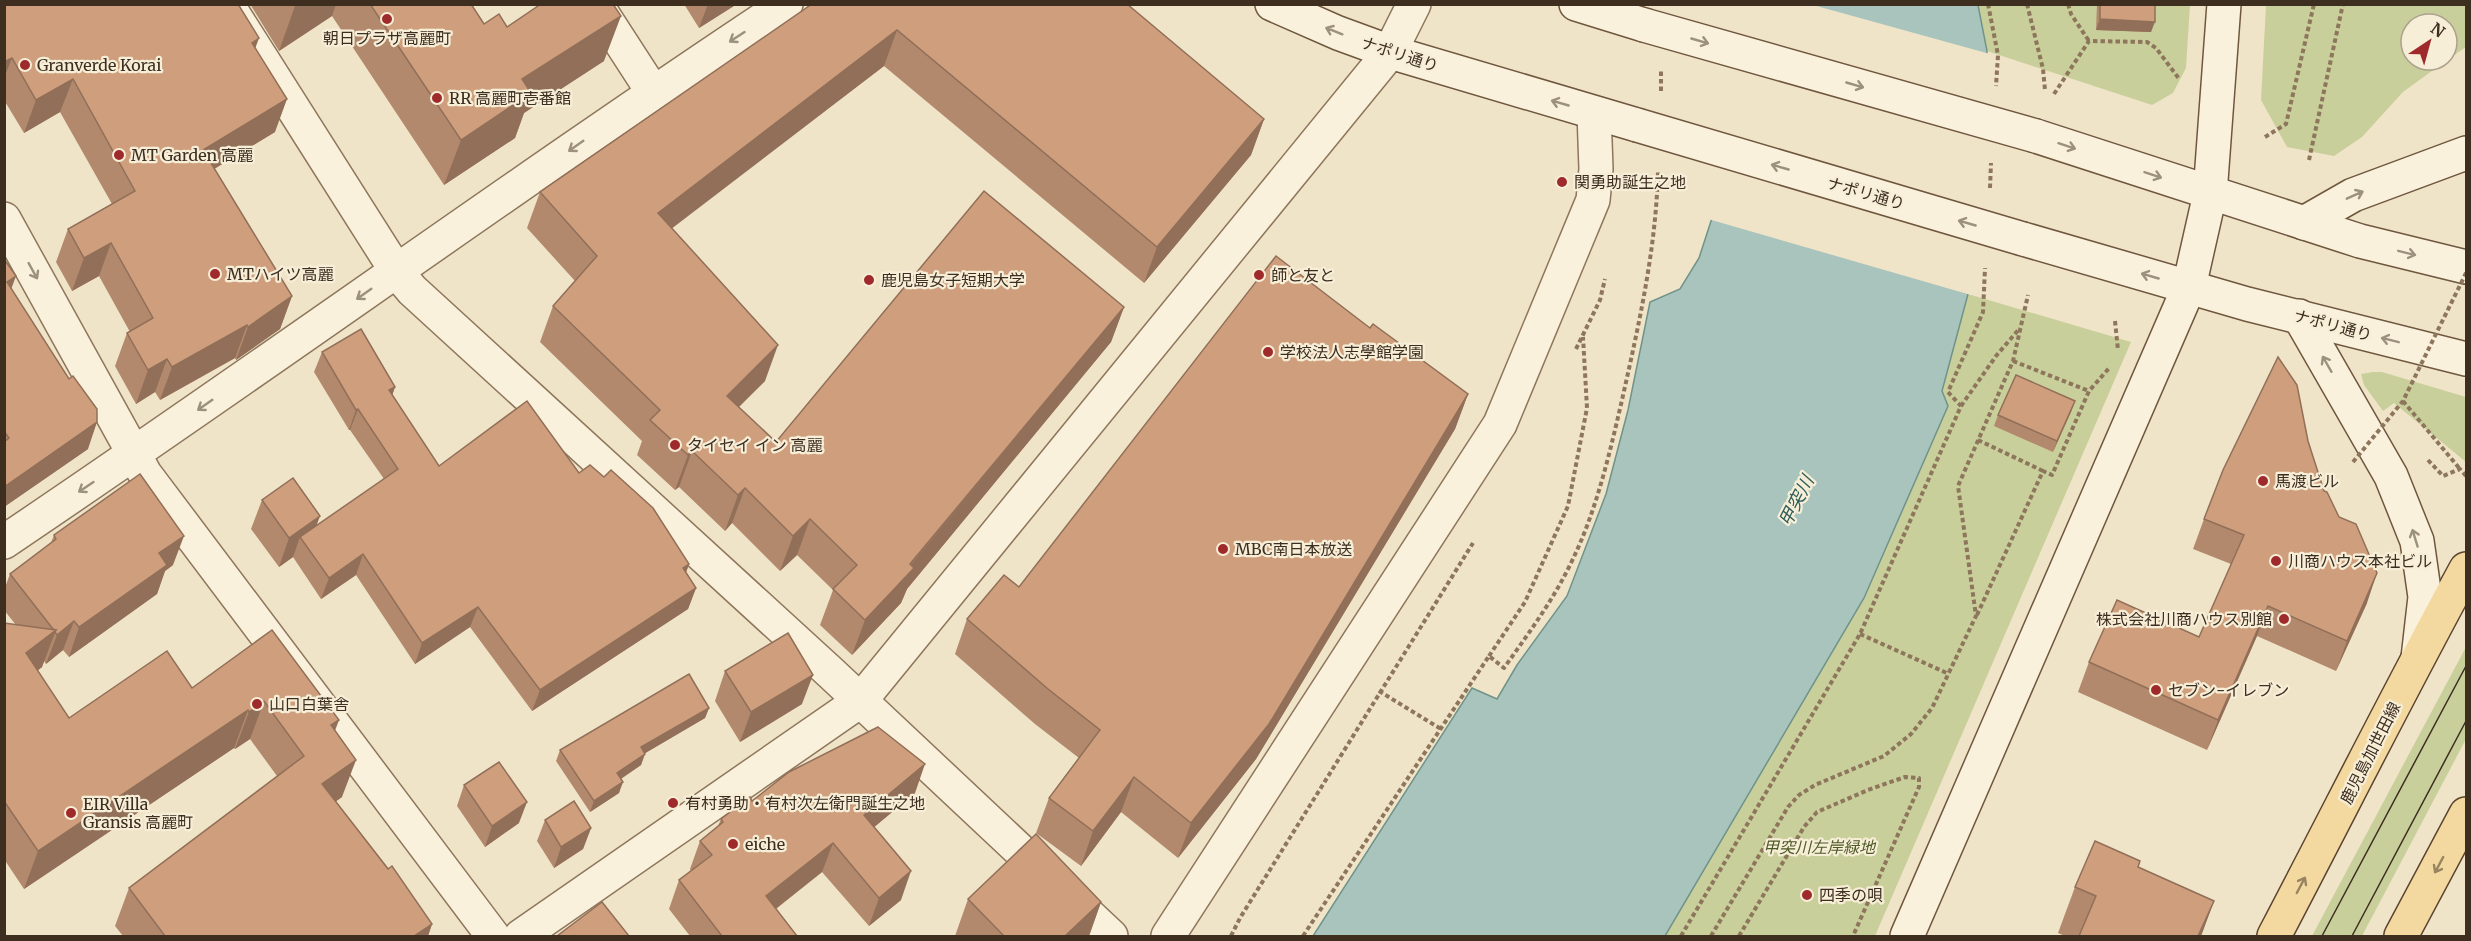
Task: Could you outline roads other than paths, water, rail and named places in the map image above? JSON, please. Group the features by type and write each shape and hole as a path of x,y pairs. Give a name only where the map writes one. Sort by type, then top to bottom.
{"main road":[{"name":"鹿児島加世田線","path":"2274,936 2466,569"},
{"path":"2401,936 2466,814"}],"street":[{"path":"227,4 397,272 412,290 860,700 1111,936"},
{"path":"596,4 653,92"},
{"path":"4,542 397,272 653,92 786,4"},
{"name":"ナポリ通り","path":"1272,4 1338,33 1390,52 1594,113 2189,287 2466,359"},
{"path":"521,936 860,700 1390,52 1414,4"},
{"path":"1576,4 1610,10 1644,25 2036,136 2360,242 2466,267"},
{"path":"1907,936 2189,287 2210,194 2224,4"},
{"path":"1168,936 1500,424 1593,200 1596,169 1594,113"},
{"path":"2304,223 2353,195 2466,153"},
{"path":"7,230 134,454 160,494 493,936"},
{"path":"2299,316 2391,476 2417,541 2425,597 2418,658"}],"water":[{"name":"甲突川","path":"1740,5 1978,5 1987,51 1968,294 1942,391 1948,406 1864,598 1665,936 1313,936 1472,688 1497,699 1517,665 1567,596 1606,494 1628,410 1650,302 1680,289 1699,258 1712,218"}],"tram line":[{"path":"2322,936 2466,666"},
{"path":"2352,936 2466,721"}],"place":[{"name":"朝日プラザ高麗町","path":"387,19"},
{"name":"Granverde Korai","path":"25,65"},
{"name":"RR 高麗町壱番館","path":"437,98"},
{"name":"MT Garden 高麗","path":"119,155"},
{"name":"関勇助誕生之地","path":"1562,182"},
{"name":"MTハイツ高麗","path":"215,274"},
{"name":"師と友と","path":"1259,275"},
{"name":"鹿児島女子短期大学","path":"869,280"},
{"name":"学校法人志學館学園","path":"1268,352"},
{"name":"タイセイ イン 高麗","path":"675,445"},
{"name":"馬渡ビル","path":"2263,481"},
{"name":"MBC南日本放送","path":"1223,549"},
{"name":"川商ハウス本社ビル","path":"2276,561"},
{"name":"株式会社川商ハウス別館","path":"2284,619"},
{"name":"セブン-イレブン","path":"2156,690"},
{"name":"山口白葉舎","path":"257,704"},
{"name":"有村勇助・有村次左衛門誕生之地","path":"673,803"},
{"name":"EIR Villa Gransis 高麗町","path":"71,813"},
{"name":"eiche","path":"733,844"},
{"name":"四季の唄","path":"1807,895"}],"park label":[{"name":"甲突川左岸緑地","path":"1819,847"}]}
